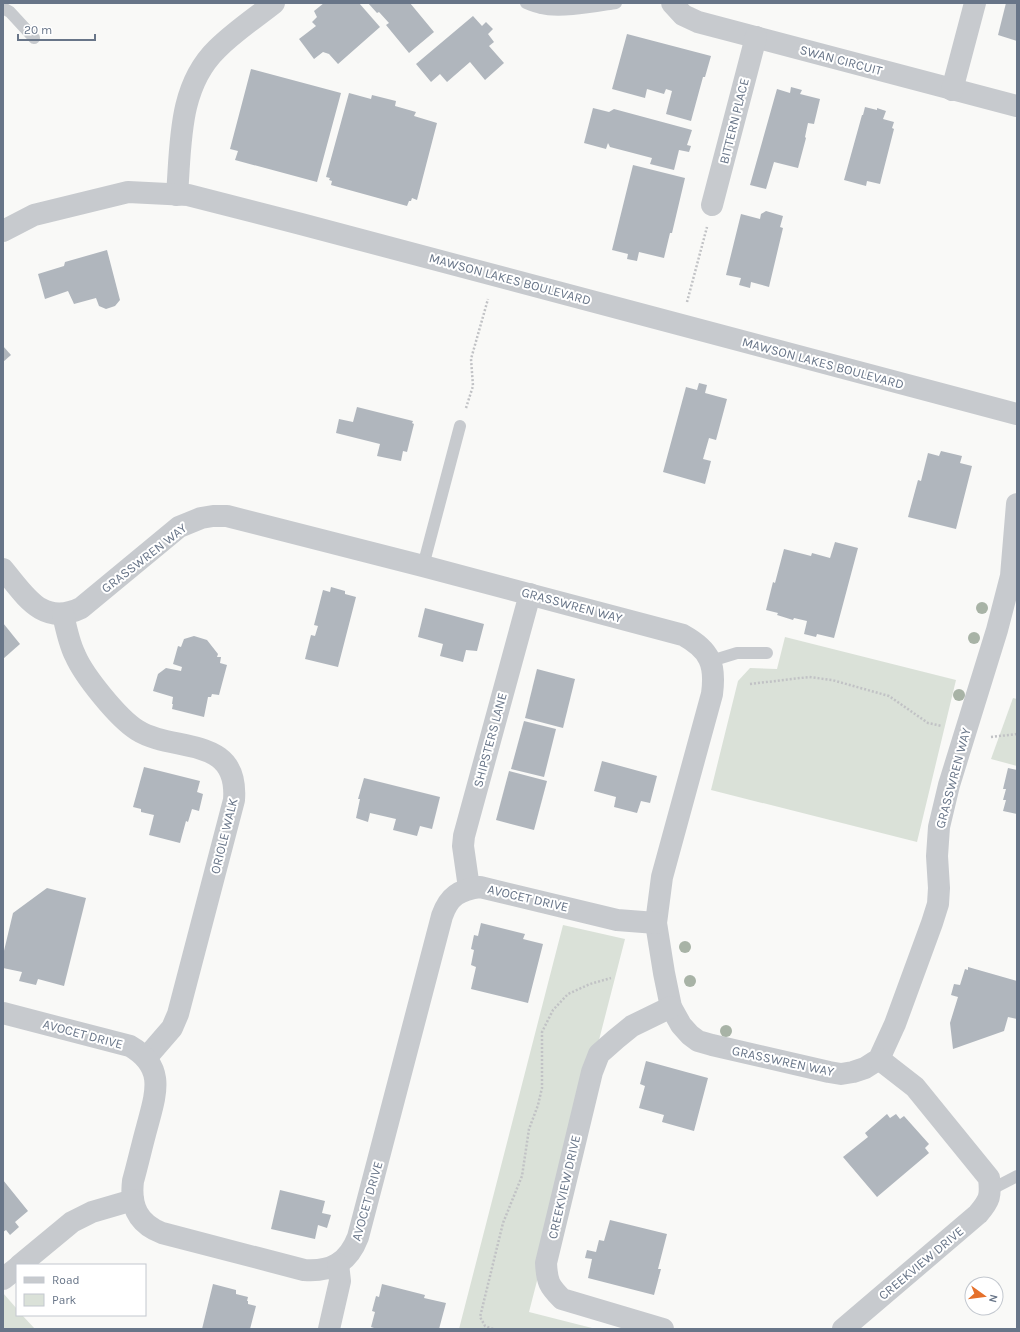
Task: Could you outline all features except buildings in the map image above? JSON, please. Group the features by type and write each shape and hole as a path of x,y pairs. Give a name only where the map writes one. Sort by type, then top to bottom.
{"street":[{"path":"177,195 184,111 196,76 206,61 217,49 274,3"},
{"name":"SWAN CIRCUIT","path":"672,3 683,15 698,22 1017,106"},
{"path":"952,90 975,3"},
{"name":"BITTERN PLACE","path":"712,206 756,37"},
{"name":"MAWSON LAKES BOULEVARD","path":"3,231 34,215 128,192 188,195 1017,414"},
{"name":"GRASSWREN WAY","path":"3,569 29,601 38,608 49,613 63,614 73,612 81,608 179,527 196,519 213,516 227,516 683,635 696,642 703,648 710,661 714,678 712,694 662,877 656,923 664,973 672,1007 681,1025 698,1041 841,1074 854,1072 865,1068 879,1059 895,1024 938,904 939,888 937,848 939,827 949,785 1014,571 1017,504"},
{"name":"SHIPSTERS LANE","path":"469,888 463,846 464,836 530,594"},
{"name":"ORIOLE WALK","path":"63,614 74,655 80,666 124,720 138,731 147,735 206,750 215,755 228,768 233,780 234,800 178,1014 172,1028 146,1058"},
{"name":"AVOCET DRIVE","path":"3,1013 130,1046 146,1058 154,1075 156,1092 133,1182 132,1193 137,1214 145,1223 162,1233 304,1270 314,1271 328,1269 338,1264 348,1256 358,1237 442,916 446,906 453,897 459,892 469,888 491,888 617,920 656,923"},
{"name":"CREEKVIEW DRIVE","path":"663,1329 562,1299 550,1287 546,1275 546,1263 592,1072 599,1054 632,1026 672,1007"},
{"path":"879,1059 915,1087 929,1102 989,1178 990,1190"},
{"name":"CREEKVIEW DRIVE","path":"843,1329 978,1214 988,1203 990,1190"},
{"path":"21,1264 72,1222 92,1212 133,1200"},
{"path":"329,1329 340,1281 338,1264"},
{"path":"3,1280 16,1269"}],"lane":[{"path":"526,3 542,8 556,9 616,3"},
{"path":"3,8 10,12 34,38"},
{"path":"423,566 460,426"},
{"path":"710,661 737,653 767,653"},
{"path":"990,1190 1017,1176"}],"path":[{"path":"681,325 712,206"},
{"path":"460,426 473,386 471,359 494,275"},
{"path":"750,684 809,677 832,680 889,696 928,723 946,727"},
{"path":"991,737 1017,734"},
{"path":"493,1329 485,1326 480,1317 503,1223 522,1176 529,1129 538,1105 542,1088 542,1032 553,1010 568,994 590,984 610,978"}],"green space":[{"path":"785,637 956,680 917,842 711,790 738,681 750,668 777,669"},
{"path":"1013,698 1017,699 1017,766 991,759"},
{"path":"563,925 625,939 529,1312 596,1329 459,1329"},
{"path":"3,1293 16,1308 16,1316 23,1316 35,1329 3,1329"}]}
